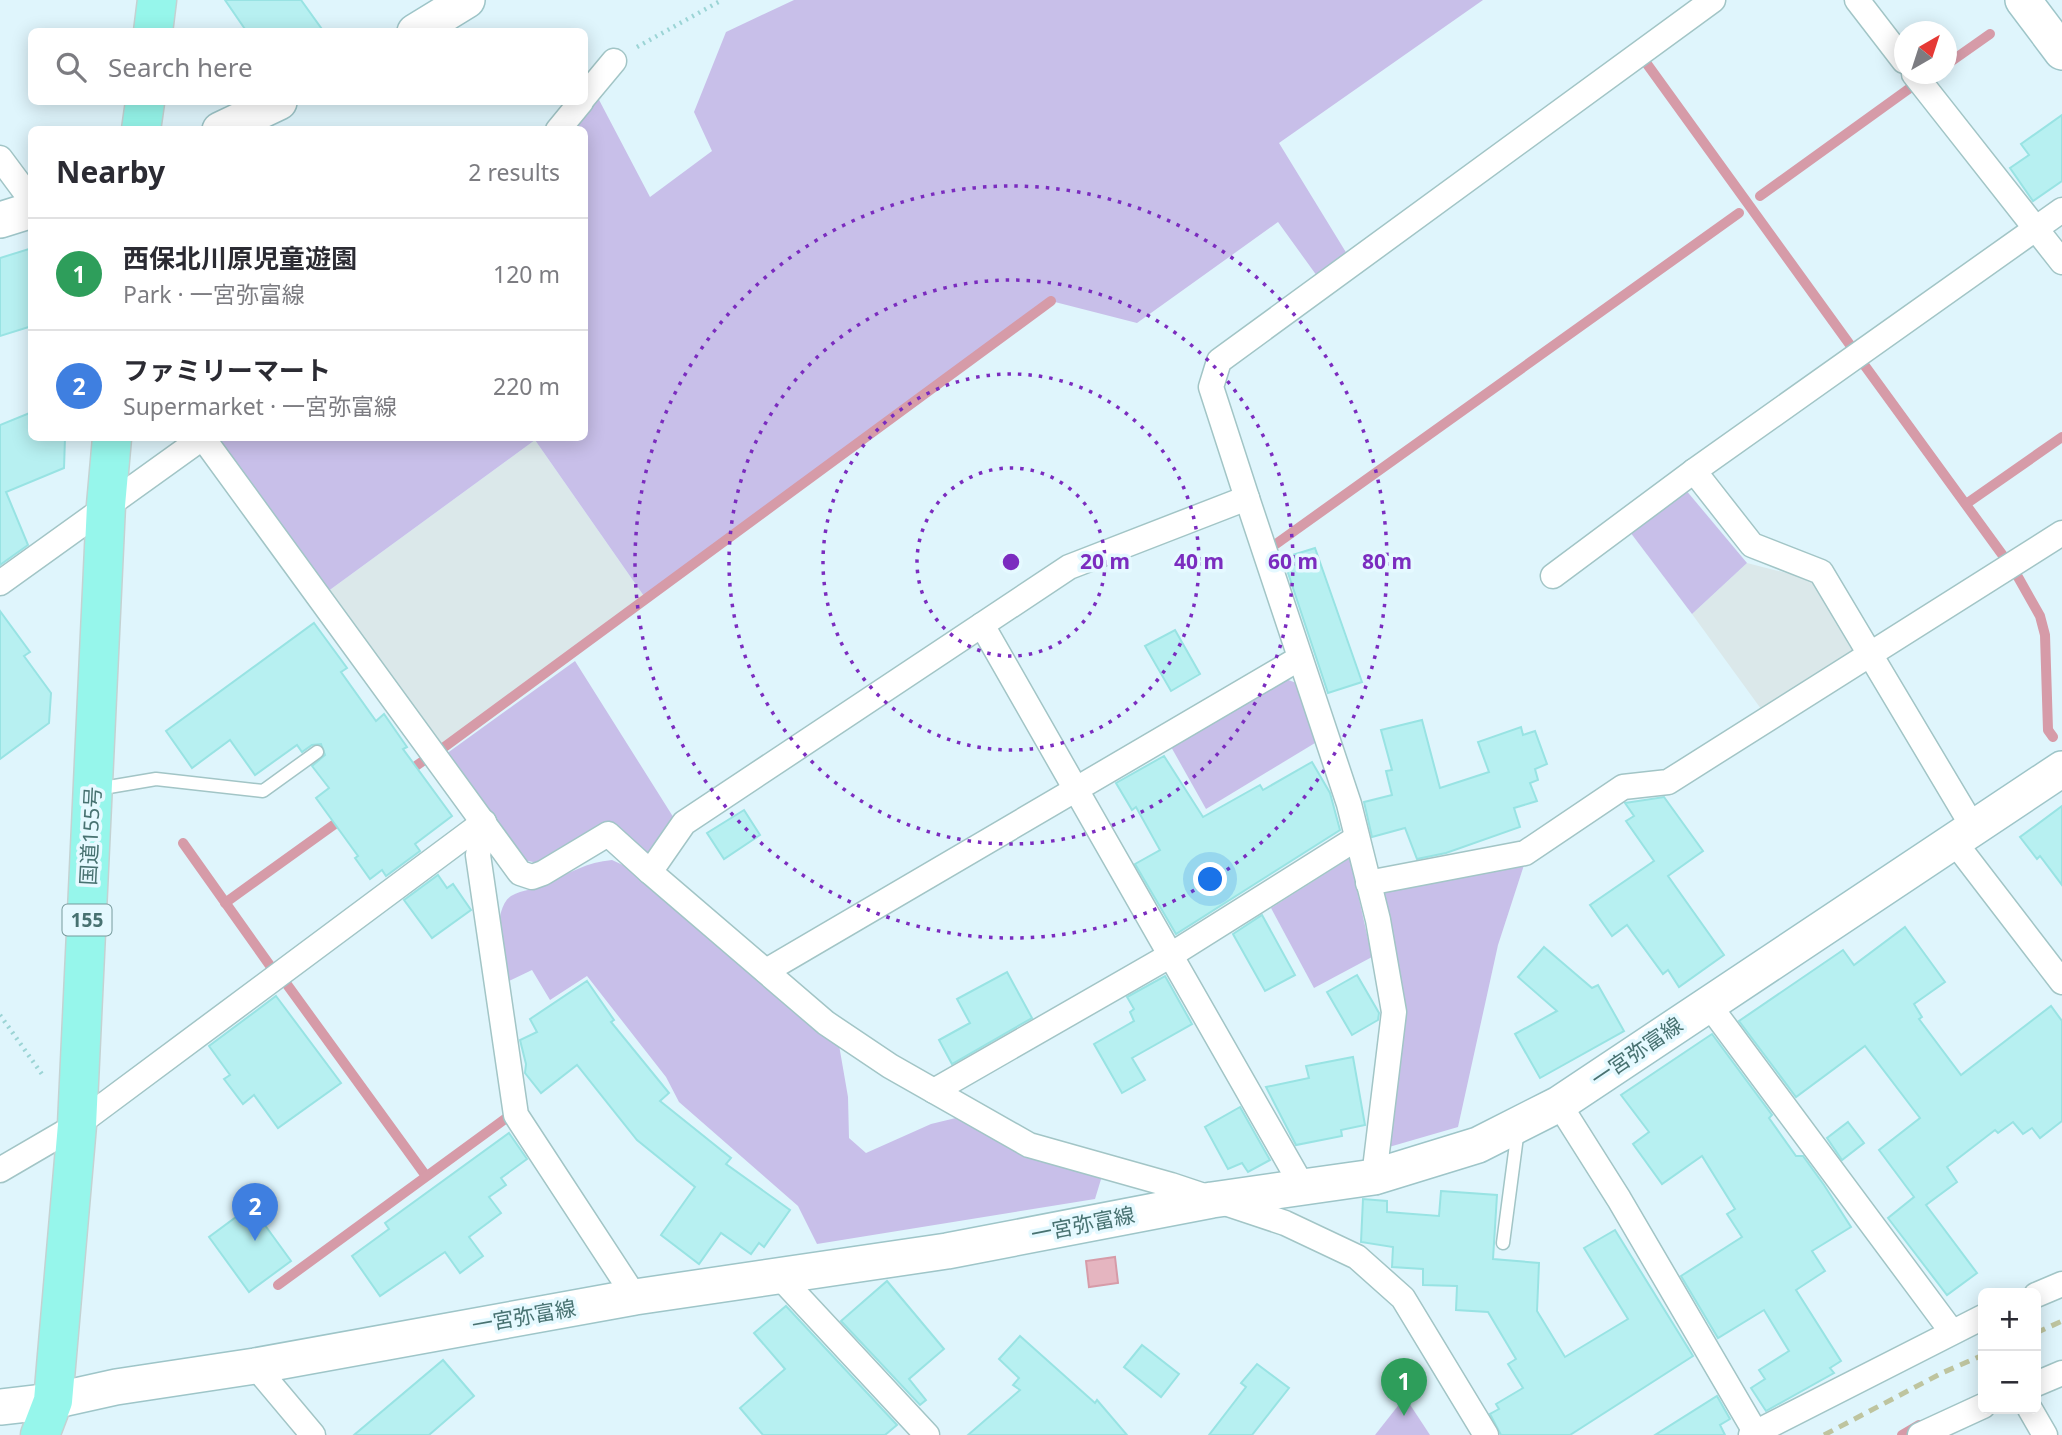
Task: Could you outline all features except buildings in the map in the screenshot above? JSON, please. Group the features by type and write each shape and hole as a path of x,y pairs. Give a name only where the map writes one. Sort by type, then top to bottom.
{"highway":[{"path":"154,28 157,0"},
{"path":"142,126 145,105"},
{"name":"国道155号","path":"53,1424 77,1125 106,505 112,441"}],"main road":[{"path":"422,28 467,0"},
{"path":"2023,0 2062,52"},
{"path":"228,126 273,105"},
{"path":"0,220 28,211"},
{"name":"一宮弥富線","path":"0,1407 53,1424 116,1387 254,1366 635,1297 947,1251 1212,1200 1374,1177 1478,1145 1559,1104 2062,769"}],"street":[{"path":"1374,1177 1394,1012 1368,883 1357,838 1300,657 1211,387 1219,361 1713,0"},
{"path":"1857,0 1894,47"},
{"path":"588,92 614,61"},
{"path":"1922,84 2062,262"},
{"path":"561,126 579,105"},
{"path":"0,158 28,196"},
{"path":"1553,576 1694,471 2062,210"},
{"path":"0,583 199,441"},
{"path":"205,441 520,873 532,877 608,834 826,1023 890,1066 934,1091 1029,1144 1285,1223 1357,1257 1403,1298 1486,1435"},
{"path":"1694,471 1752,544 1821,572 1870,654 1963,834 2062,982"},
{"path":"650,872 684,823 1069,567 1247,498"},
{"path":"1368,883 1525,853 1623,788 1668,782 2062,533"},
{"path":"982,625 1304,1189"},
{"path":"766,971 1300,657"},
{"path":"0,1170 77,1125 484,822"},
{"path":"484,822 478,855 516,1115 635,1297"},
{"path":"934,1091 1171,955 1357,838"},
{"path":"1709,1005 1951,1332"},
{"path":"1559,1104 1619,1199 1755,1434 1978,1319"},
{"path":"779,1276 914,1431"},
{"path":"2041,1293 2062,1284"},
{"path":"254,1366 313,1435"},
{"path":"2041,1382 2062,1373"},
{"path":"1920,1435 1978,1408"},
{"path":"2032,1414 2045,1435"}],"lane":[{"path":"93,789 156,779 263,791 317,752"},
{"path":"1503,1243 1518,1125"}],"path":[{"path":"614,61 722,0"},
{"path":"0,1015 45,1079"}],"shaded area":[{"path":"794,0 1483,0 1279,143 1347,254 1317,276 1278,222 1137,323 1051,301 646,599 536,441 588,441 588,126 572,126 597,96 650,197 712,151 694,112 726,32"},
{"path":"216,441 534,441 327,592"},
{"path":"536,441 646,599 443,748 327,592"},
{"path":"1685,489 1747,563 1692,614 1627,528"},
{"path":"1747,563 1810,579 1856,657 1764,713 1692,614"},
{"path":"575,661 677,823 649,862 607,823 538,863 523,860 446,754"},
{"path":"1283,678 1299,684 1315,743 1206,809 1170,745"},
{"path":"1350,858 1372,957 1314,988 1271,908"},
{"path":"612,860 638,872 839,1045 848,1097 849,1138 866,1153 931,1124 964,1116 1102,1176 1095,1199 817,1244 798,1206 679,1102 666,1077 587,976 550,1000 532,970 503,984 499,924 501,912 511,896 542,886 594,863"},
{"path":"1524,865 1498,945 1458,1127 1389,1147 1381,893"},
{"path":"1115,1257 1118,1283 1089,1287 1086,1261"},
{"path":"1405,1397 1430,1435 1375,1435"}],"waterway":[{"path":"1957,57 1990,34"},
{"path":"1647,64 1853,349"},
{"path":"1760,196 1910,88"},
{"path":"1276,544 1739,213"},
{"path":"443,748 1051,301"},
{"path":"1865,366 2004,557"},
{"path":"1966,504 2062,437"},
{"path":"2018,577 2040,616 2045,635 2048,730 2053,737"},
{"path":"406,773 423,761"},
{"path":"225,903 346,816"},
{"path":"183,843 271,967"},
{"path":"283,979 426,1176"},
{"path":"278,1285 505,1119"},
{"path":"1902,1435 1919,1425"}],"railway":[{"path":"2041,1331 2062,1321"},
{"path":"1824,1435 1942,1373 1978,1357"}],"place":[{"name":"ファミリーマート","path":"255,1241"},
{"name":"西保北川原児童遊園","path":"1404,1416"}]}
